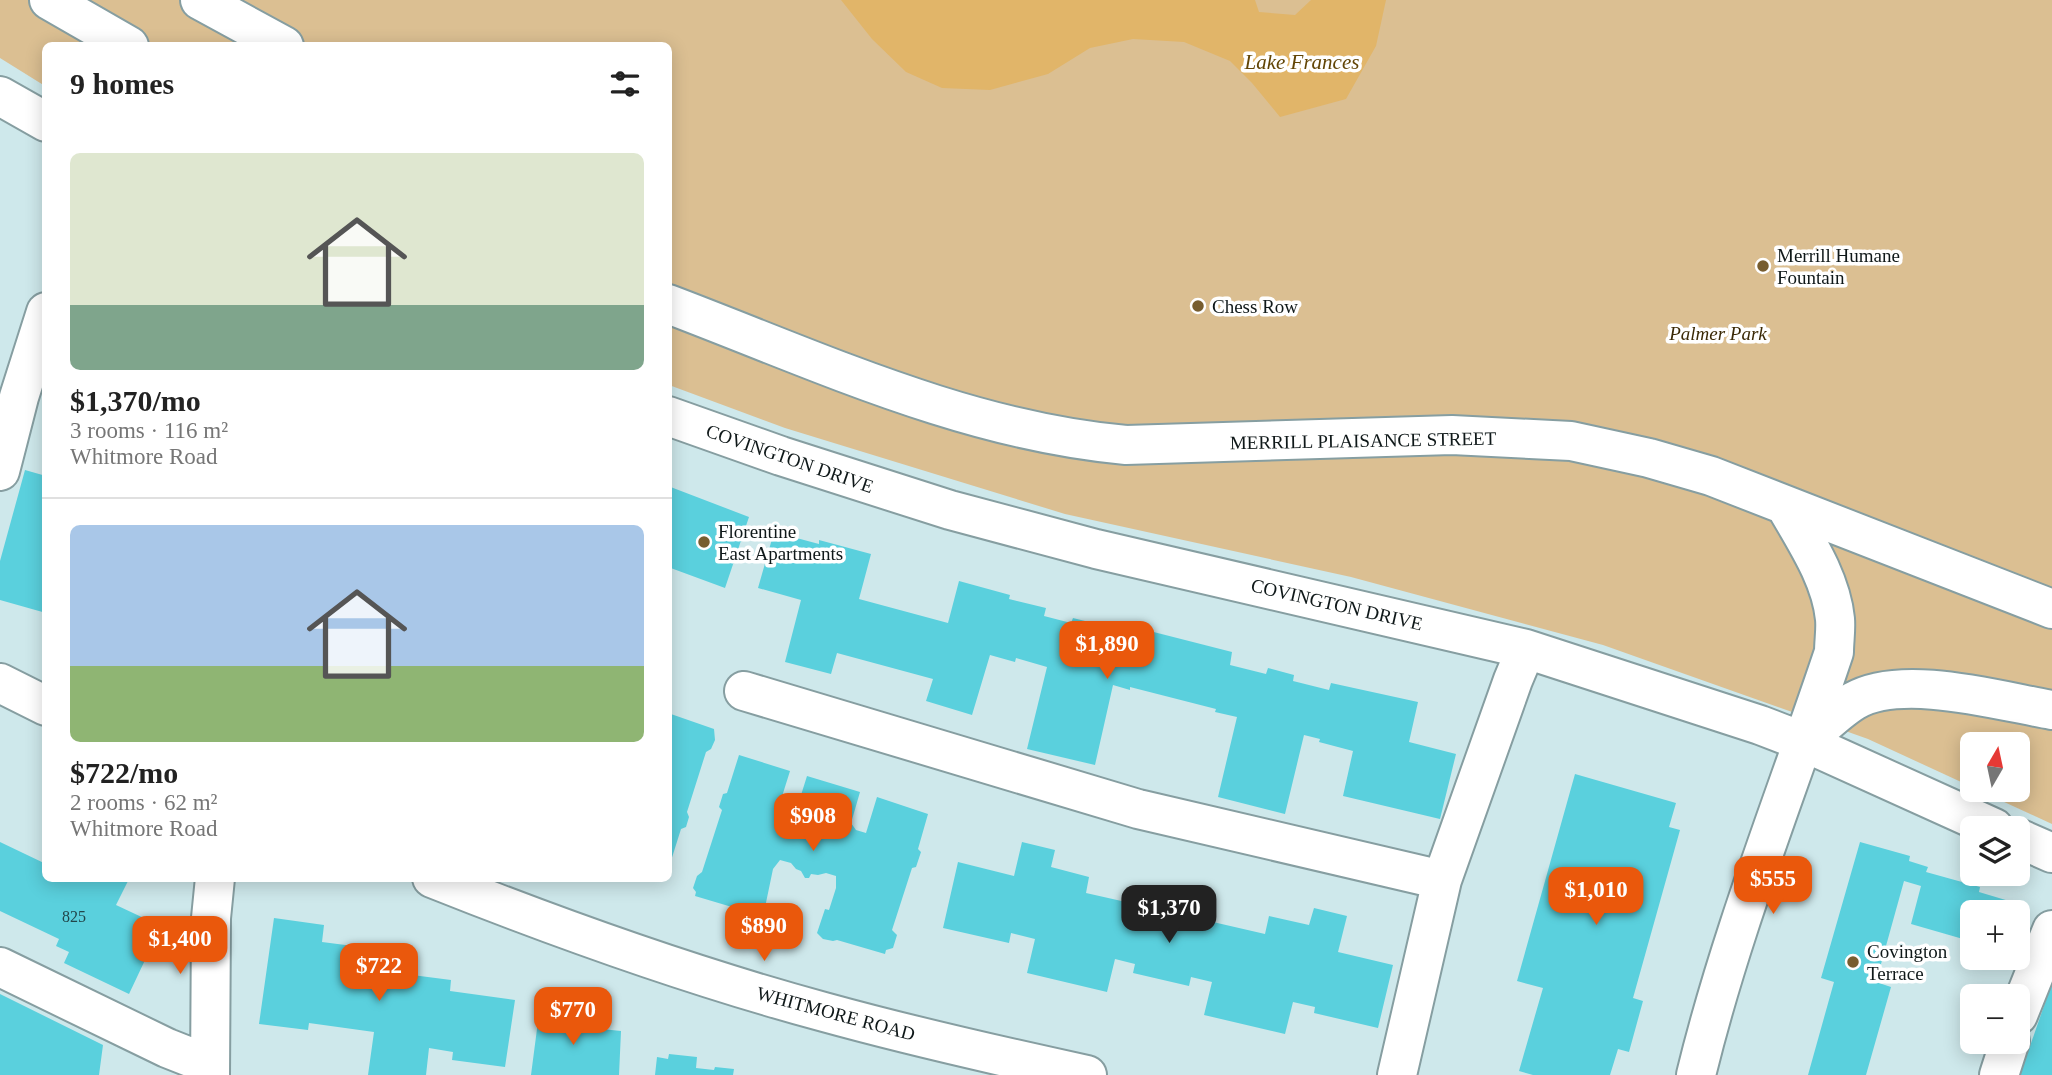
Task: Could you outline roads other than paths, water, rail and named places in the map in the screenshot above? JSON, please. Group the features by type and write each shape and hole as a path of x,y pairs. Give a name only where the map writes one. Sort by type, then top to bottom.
{"street":[{"path":"200,0 277,42"},
{"path":"60,3 123,42"},
{"path":"0,96 42,120"},
{"name":"MERRILL PLAISANCE STREET","path":"672,306 907,395 1004,424 1084,441 1126,445 1452,435 1571,441 1711,476 2052,610"},
{"path":"0,471 10,391 42,321"},
{"name":"COVINGTON DRIVE","path":"672,417 781,456 950,510 1096,548 1527,649 1747,721 1804,743 1967,816"},
{"path":"1696,1075 1741,917 1834,652 1835,620 1830,594 1817,561 1785,505"},
{"path":"1397,1075 1441,880 1513,680 1527,649"},
{"path":"0,683 42,704"},
{"path":"1804,743 1856,700 1886,691 1936,689 2052,710"},
{"path":"744,691 1138,809 1441,880"},
{"path":"2030,843 2052,853"},
{"path":"0,967 210,1070 211,918 215,882"},
{"name":"WHITMORE ROAD","path":"451,882 490,890 639,956 822,1012 1087,1075"},
{"path":"2030,985 2052,930"},
{"path":"1999,1075 2006,1054"}],"water":[{"name":"Lake Frances","path":"841,0 1255,0 1259,12 1295,15 1311,0 1386,0 1376,46 1346,99 1280,117 1230,61 1184,42 1133,39 1090,48 1048,74 990,90 942,88 906,72 872,39"}],"place":[{"name":"Merrill Humane Fountain","path":"1763,266"},
{"name":"Chess Row","path":"1198,306"},
{"name":"Florentine East Apartments","path":"704,542"},
{"name":"Covington Terrace","path":"1853,962"}],"park label":[{"name":"Palmer Park","path":"1718,333"}]}
